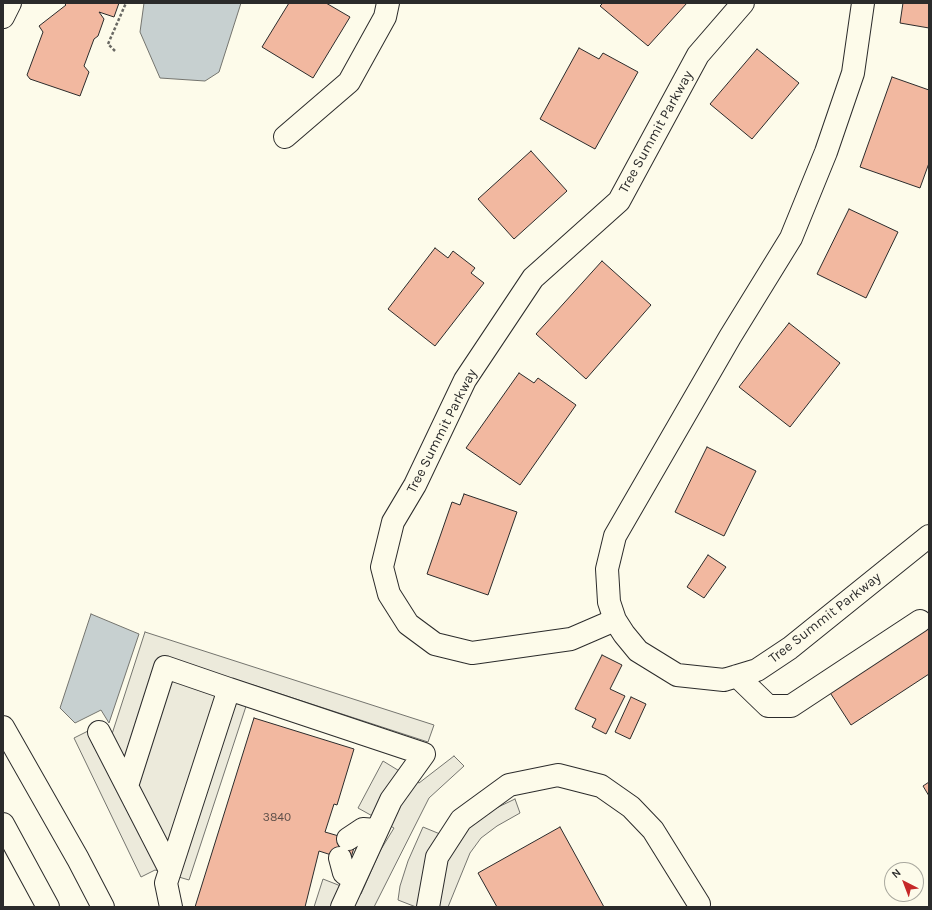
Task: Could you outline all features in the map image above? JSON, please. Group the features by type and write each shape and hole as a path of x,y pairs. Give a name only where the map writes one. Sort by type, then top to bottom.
{"main road":[{"path":"3,17 10,3"},
{"path":"285,137 349,82 385,16 388,3"},
{"name":"Tree Summit Parkway","path":"616,620 571,639 472,653 435,644 408,624 389,594 382,567 393,522 415,485 465,380 533,278 619,201 698,55 743,3"},
{"name":"Tree Summit Parkway","path":"863,3 853,73 826,152 791,238 730,337 615,536 607,569 609,602 616,620 624,634 638,651 677,675 724,680 756,670 790,648 929,536"},
{"path":"737,676 768,706 791,706 920,621"},
{"path":"127,786 164,667 424,754 391,800 342,907"},
{"path":"171,907 166,883 229,689"},
{"path":"3,727 78,859 103,907"},
{"path":"99,732 170,870"},
{"path":"428,907 437,857 461,820 509,785 558,774 601,786 631,807 653,830 700,904"},
{"path":"3,824 48,907"},
{"path":"354,880 344,873 344,848 363,829 376,830"}],"path":[{"path":"115,50 108,44 126,3"}],"shaded area":[{"path":"144,3 241,3 219,72 205,81 160,78 140,32"},
{"path":"91,614 139,634 109,723 101,710 75,723 60,708"},
{"path":"145,632 434,725 428,742 253,685 189,880 155,870 141,877 74,738 88,731 94,743 112,734"},
{"path":"454,756 464,766 429,798 374,907 314,907 323,879 361,894 380,851 394,828 358,808 383,761 419,783"},
{"path":"515,799 520,813 497,826 481,838 470,853 448,907 416,907 398,900 400,886 408,861 423,827 457,841 470,825 492,810"}],"building":[{"path":"64,3 119,3 114,17 99,12 104,19 98,36 94,39 84,66 89,72 80,96 30,79 27,75 43,32 39,26 66,5"},
{"path":"289,3 326,3 350,17 313,78 262,47"},
{"path":"603,3 687,3 648,46 600,6"},
{"path":"903,3 929,3 929,28 900,23"},
{"path":"579,48 599,59 603,53 638,72 595,149 540,119"},
{"path":"757,49 799,83 752,139 710,104"},
{"path":"892,77 929,90 929,163 920,188 860,167"},
{"path":"531,151 567,191 514,239 478,199"},
{"path":"849,209 898,232 866,298 817,274"},
{"path":"435,248 448,258 453,251 475,268 471,273 484,283 435,346 388,309"},
{"path":"602,261 651,305 586,379 536,334"},
{"path":"789,323 840,363 790,427 739,387"},
{"path":"519,373 534,383 538,378 576,405 520,485 466,448"},
{"path":"707,447 756,471 724,536 675,512"},
{"path":"464,494 517,512 488,595 427,574 452,502 460,505"},
{"path":"708,555 726,567 704,598 687,587"},
{"path":"929,626 929,674 851,725 829,691"},
{"path":"602,655 622,665 610,689 625,696 606,734 592,727 596,719 575,709"},
{"path":"631,697 646,704 630,739 615,732"},
{"path":"254,718 354,749 337,805 334,804 325,832 356,841 350,861 319,851 305,907 195,907"},
{"path":"929,782 929,796 923,786"},
{"path":"560,827 604,907 497,907 478,873"}]}
